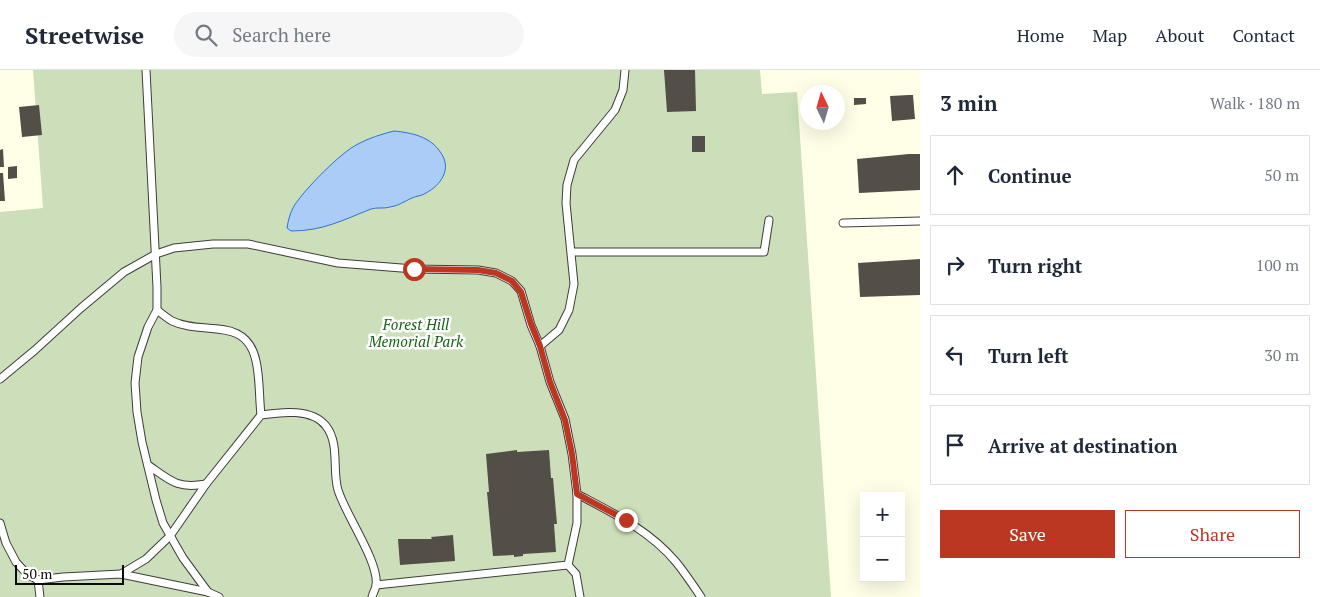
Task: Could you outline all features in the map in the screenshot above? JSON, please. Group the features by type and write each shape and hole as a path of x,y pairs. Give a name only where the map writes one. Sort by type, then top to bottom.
{"lane":[{"path":"146,70 156,254 157,310 148,327 138,357 136,384 137,412 156,500 163,523 195,577 208,592"},
{"path":"540,346 559,330 568,310 574,284 566,203 567,185 574,160 615,110 624,90 625,70"},
{"path":"572,252 764,252 768,220"},
{"path":"843,223 920,221"},
{"path":"0,379 22,362 124,272 156,254 174,248 213,244 248,244 338,263 414,269 478,270 496,273 512,281 521,292 540,346 550,382 565,420 577,494 577,523 568,565"},
{"path":"157,310 173,322 232,331 244,337 252,349 256,362 261,415"},
{"path":"121,574 146,559 170,536 206,484 261,415 278,412 300,413 314,417 326,426 333,439 338,490 374,568 376,585 372,597"},
{"path":"148,465 175,484 190,487 206,484"},
{"path":"577,494 626,520 652,539 676,562 701,597"},
{"path":"0,524 6,543 16,562 27,574 38,580 121,574 208,592 219,597"},
{"path":"376,585 568,565"},
{"path":"568,565 576,574 580,597"},
{"path":"38,580 40,597"}],"green space":[{"name":"Forest Hill Memorial Park","path":"33,70 760,70 762,94 797,92 831,597 0,597 0,212 43,208"}],"water":[{"path":"394,131 420,136 437,147 444,159 445,171 436,186 424,194 396,206 371,209 323,227 302,231 291,231 287,228 294,206 323,172 351,148 376,136"}],"building":[{"path":"664,70 695,70 696,111 667,112"},
{"path":"913,95 915,119 892,121 890,96"},
{"path":"854,98 866,98 866,104 854,105"},
{"path":"39,105 42,135 22,137 19,107"},
{"path":"692,136 705,136 705,152 692,152"},
{"path":"3,149 4,167 0,167 0,150"},
{"path":"920,154 920,190 859,193 857,159"},
{"path":"17,166 17,178 8,179 8,167"},
{"path":"0,173 3,173 5,201 0,201"},
{"path":"920,259 920,295 860,297 858,263"},
{"path":"517,450 517,452 549,450 557,524 554,524 556,552 523,554 523,556 514,557 514,555 493,556 487,492 489,492 486,454"},
{"path":"453,535 455,561 400,565 398,539 432,539 431,537"}],"route":[{"path":"414,269 478,270 496,273 512,281 521,292 540,346 550,382 565,420 577,494 626,520"}]}
